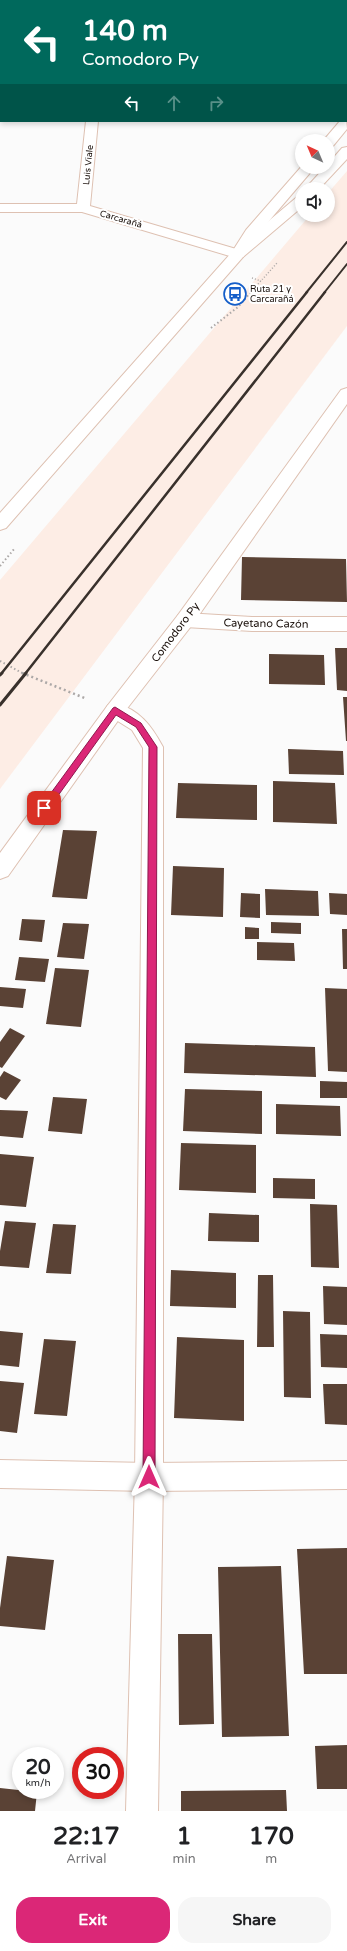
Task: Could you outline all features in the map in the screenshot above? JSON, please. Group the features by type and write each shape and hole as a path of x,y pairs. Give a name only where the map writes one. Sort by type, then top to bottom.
{"street":[{"name":"Luis Viale","path":"83,208 92,122"},
{"path":"335,135 346,122"},
{"path":"318,182 347,151"},
{"path":"238,254 251,233 302,174"},
{"path":"0,524 238,254 295,206"},
{"name":"Carcarañá","path":"0,208 83,208 238,254"},
{"name":"Comodoro Py","path":"0,870 115,710 185,620 347,393"},
{"name":"Cayetano Cazón","path":"185,620 252,624 347,624"},
{"path":"115,710 138,725 153,747 149,1477 142,1811"},
{"path":"0,1474 149,1477 347,1475"}],"path":[{"path":"0,662 25,674 115,710"}],"shaded area":[{"path":"347,171 347,326 0,789 0,580 304,222 335,222 335,185"}],"building":[{"path":"242,557 346,559 347,602 241,600"},
{"path":"335,648 347,648 347,691 337,690"},
{"path":"269,654 324,655 325,685 269,684"},
{"path":"343,697 347,697 347,741 346,741"},
{"path":"288,749 343,751 344,775 289,774"},
{"path":"273,781 335,783 337,824 273,822"},
{"path":"178,783 257,785 257,820 176,818"},
{"path":"63,830 97,831 87,899 52,897"},
{"path":"173,866 224,868 223,917 171,915"},
{"path":"265,889 318,891 319,916 266,915"},
{"path":"241,893 260,894 260,918 240,917"},
{"path":"329,893 347,894 347,915 330,914"},
{"path":"22,919 45,920 42,942 19,940"},
{"path":"271,922 301,923 301,934 271,933"},
{"path":"63,923 89,924 84,959 57,957"},
{"path":"245,927 259,928 259,939 245,939"},
{"path":"342,929 347,929 347,969 343,969"},
{"path":"257,942 294,943 295,961 257,960"},
{"path":"19,957 49,959 45,982 15,980"},
{"path":"55,968 89,970 81,1027 46,1024"},
{"path":"0,987 26,989 23,1008 0,1006"},
{"path":"325,988 347,989 347,1072 328,1071"},
{"path":"10,1028 25,1036 2,1068 0,1067 0,1042"},
{"path":"185,1043 315,1047 316,1077 184,1073"},
{"path":"4,1071 21,1080 6,1100 0,1097 0,1077"},
{"path":"320,1081 347,1082 347,1098 320,1098"},
{"path":"185,1089 262,1091 262,1134 183,1131"},
{"path":"53,1097 87,1099 82,1134 48,1131"},
{"path":"276,1104 340,1106 341,1136 276,1134"},
{"path":"0,1110 28,1111 23,1138 0,1136"},
{"path":"181,1143 256,1145 256,1193 179,1190"},
{"path":"0,1154 34,1157 26,1207 0,1205"},
{"path":"273,1178 315,1179 315,1199 273,1198"},
{"path":"310,1204 337,1205 339,1268 311,1267"},
{"path":"209,1213 259,1215 259,1242 208,1241"},
{"path":"5,1221 36,1223 29,1268 0,1266 0,1251"},
{"path":"53,1224 76,1225 71,1274 46,1273"},
{"path":"171,1270 236,1273 236,1308 170,1306"},
{"path":"258,1275 273,1275 274,1347 257,1347"},
{"path":"323,1286 347,1287 347,1325 324,1324"},
{"path":"283,1311 310,1312 311,1398 284,1397"},
{"path":"0,1331 23,1333 19,1367 0,1365"},
{"path":"320,1334 347,1335 347,1368 321,1367"},
{"path":"177,1337 244,1340 244,1421 174,1418"},
{"path":"44,1339 76,1341 67,1416 34,1414"},
{"path":"0,1381 24,1383 17,1433 0,1431"},
{"path":"323,1384 347,1384 347,1425 325,1424"},
{"path":"347,1548 347,1674 304,1674 297,1549"},
{"path":"7,1556 54,1560 45,1630 0,1626 0,1608"},
{"path":"281,1566 289,1736 222,1737 218,1567"},
{"path":"178,1634 212,1634 214,1724 179,1725"},
{"path":"347,1745 347,1789 317,1789 315,1746"},
{"path":"0,1788 12,1789 12,1799 36,1799 35,1811 0,1811"},
{"path":"286,1790 287,1811 181,1811 181,1791"}],"railway":[{"path":"306,293 347,242"},
{"path":"324,293 347,264"},
{"path":"1,674 307,292"},
{"path":"25,674 325,292"},
{"path":"0,705 26,673"}],"place":[{"name":"Ruta 21 y Carcarañá","path":"235,294"}],"route":[{"path":"44,808 115,710 138,725 153,747 149,1477"}]}
